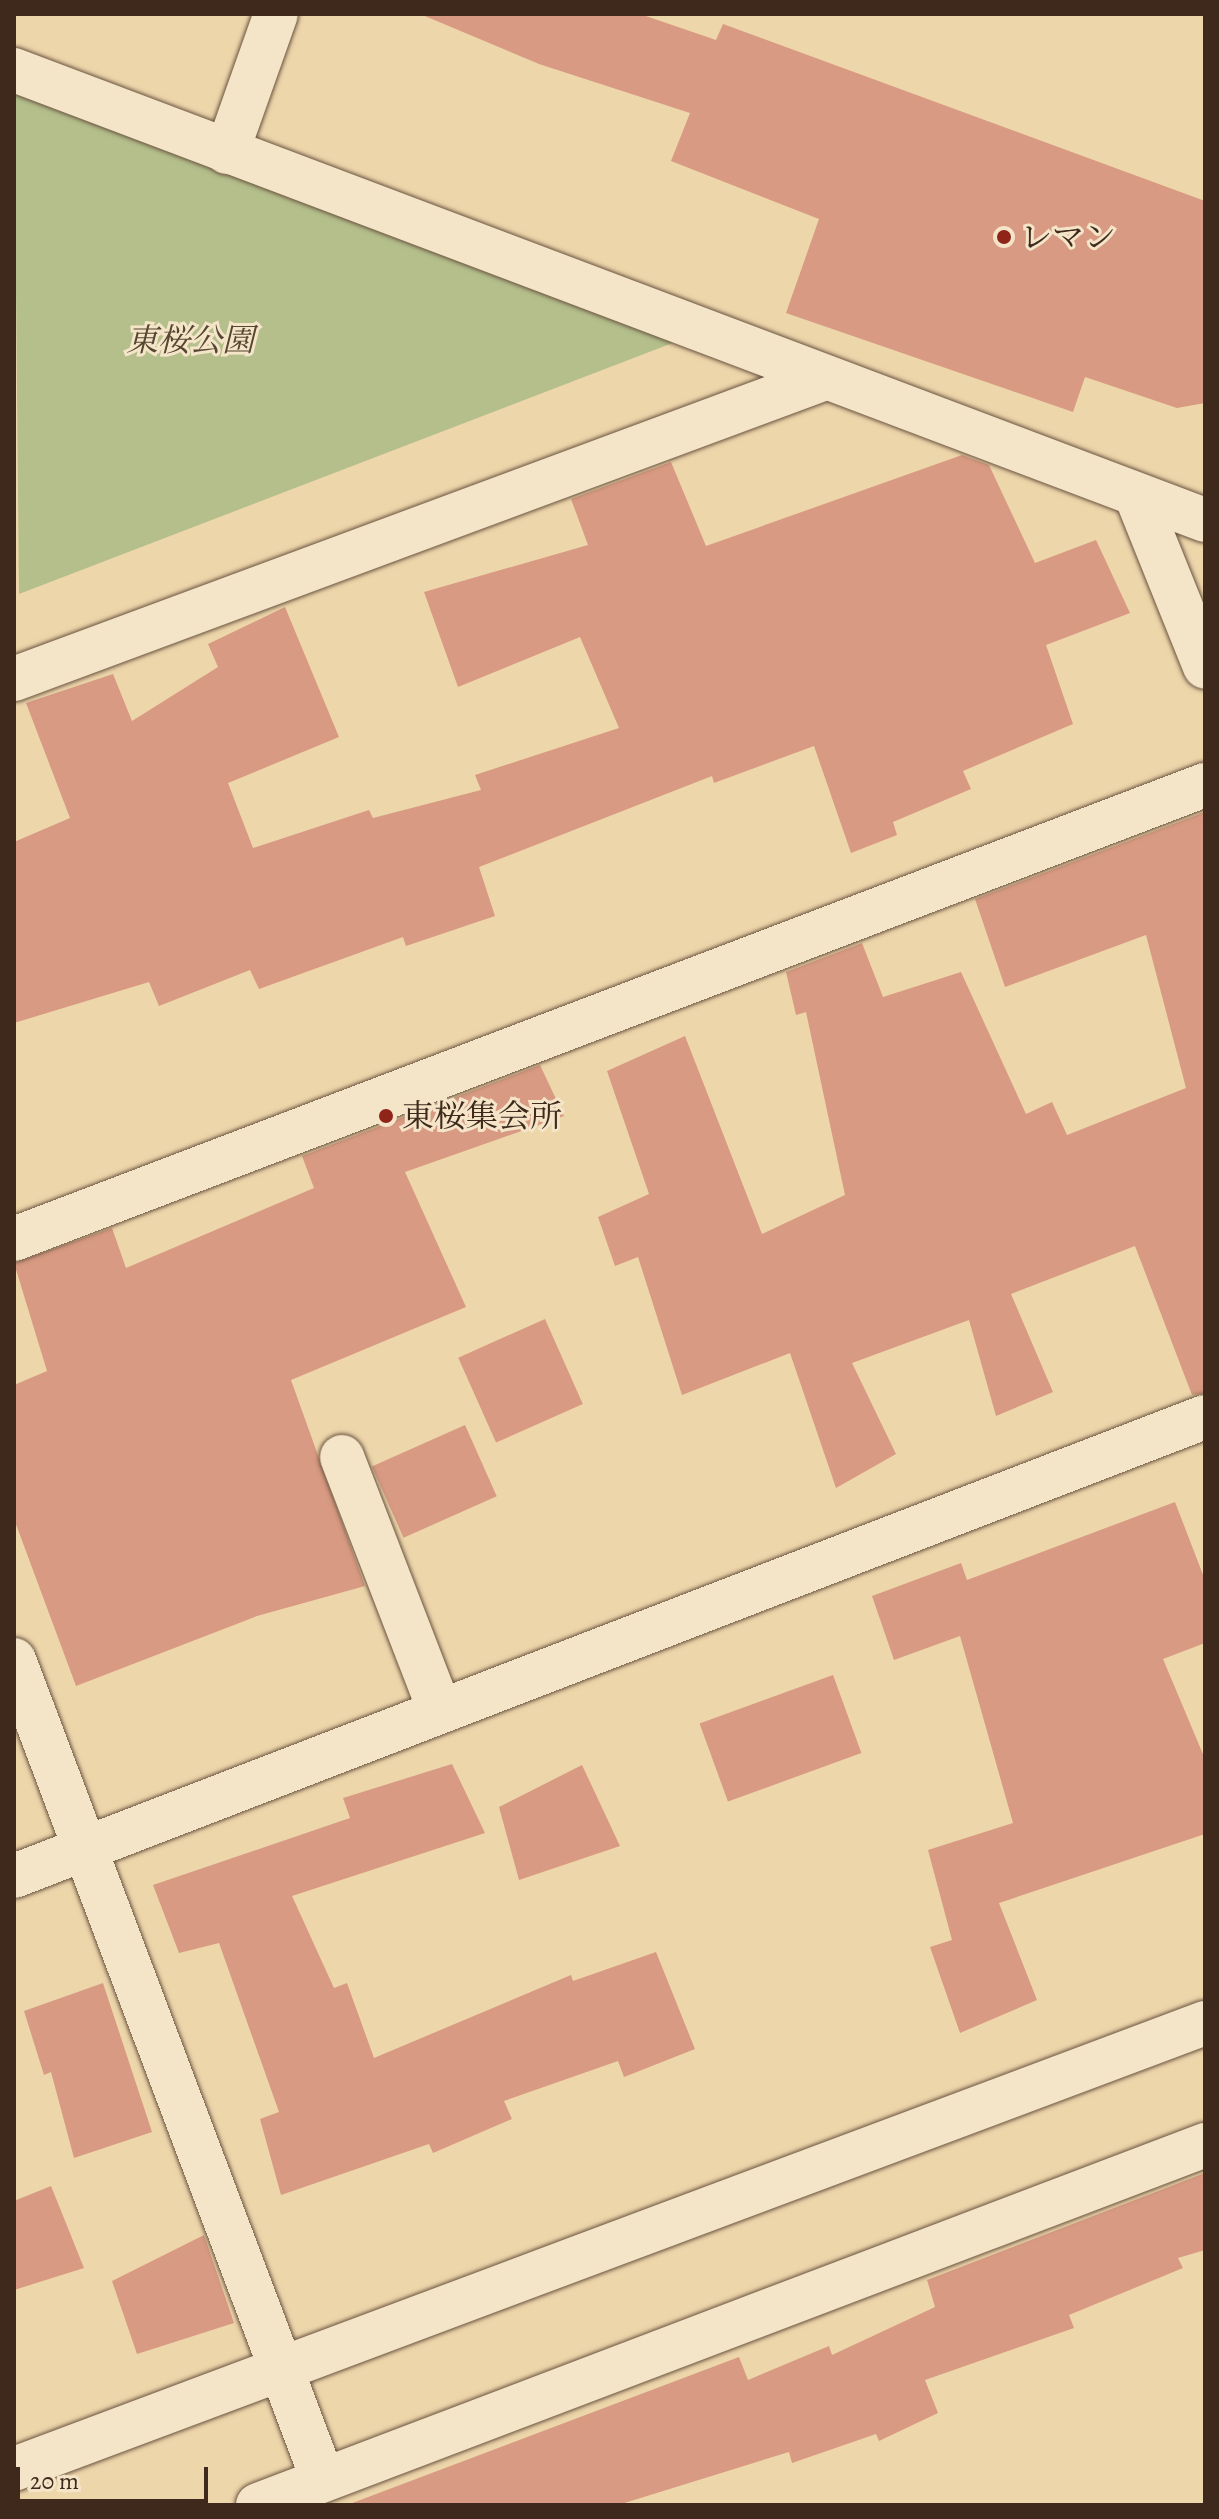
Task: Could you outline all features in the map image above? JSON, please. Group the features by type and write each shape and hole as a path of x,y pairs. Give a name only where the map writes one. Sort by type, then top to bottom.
{"street":[{"path":"227,152 276,14"},
{"path":"14,70 1205,520"},
{"path":"15,677 825,378"},
{"path":"1136,495 1205,667"},
{"path":"14,1239 1205,785"},
{"path":"14,1876 1205,1417"},
{"path":"342,1457 440,1711"},
{"path":"14,1660 88,1848 323,2480"},
{"path":"14,2469 1205,2023"},
{"path":"258,2505 1205,2145"}],"green space":[{"name":"東桜公園","path":"14,83 683,339 19,594"}],"building":[{"path":"420,14 640,14 716,40 723,24 1205,201 1205,403 1177,408 1085,377 1073,412 786,313 819,219 671,161 690,113 539,64"},
{"path":"962,455 989,465 1035,563 1096,540 1130,613 1046,645 1073,724 963,771 971,789 893,822 897,835 851,853 814,746 714,783 712,776 479,867 495,916 406,946 403,937 259,989 250,970 159,1006 149,982 14,1023 14,842 70,818 26,703 113,674 132,721 218,667 208,644 285,607 339,737 228,783 253,848 369,810 373,818 481,790 475,775 619,728 580,637 458,687 424,592 588,545 571,499 671,462 706,546"},
{"path":"1205,812 1205,1393 1192,1395 1135,1246 1011,1294 1053,1392 996,1416 969,1320 852,1363 896,1454 836,1488 790,1353 682,1395 638,1257 615,1266 598,1217 649,1194 607,1071 685,1036 762,1234 845,1195 806,1012 796,1015 786,972 862,943 883,997 961,972 1026,1114 1052,1102 1067,1135 1186,1088 1146,935 1005,987 975,899"},
{"path":"540,1065 564,1116 405,1172 466,1307 291,1380 365,1586 257,1616 76,1686 14,1519 14,1385 47,1371 14,1263 112,1228 126,1268 314,1188 302,1156"},
{"path":"545,1319 583,1404 496,1443 458,1358"},
{"path":"465,1425 497,1496 404,1538 372,1466"},
{"path":"1175,1502 1205,1580 1205,1643 1163,1659 1205,1759 1205,1834 999,1903 1037,2000 960,2033 930,1947 952,1940 928,1850 1013,1823 960,1636 894,1660 872,1596 961,1563 967,1580"},
{"path":"833,1675 861,1753 728,1802 700,1724"},
{"path":"452,1764 485,1833 292,1896 334,1988 347,1983 374,2058 571,1975 573,1981 656,1952 695,2049 624,2077 618,2061 504,2101 512,2119 433,2153 429,2144 281,2195 260,2119 279,2112 219,1943 179,1953 153,1885 350,1818 343,1798"},
{"path":"582,1765 620,1846 519,1880 499,1807"},
{"path":"103,1983 152,2132 74,2158 51,2072 44,2075 24,2011"},
{"path":"1205,2173 1205,2250 1178,2258 1183,2268 1069,2315 1074,2328 925,2380 938,2413 879,2441 876,2434 792,2463 789,2452 618,2505 347,2505 739,2357 748,2380 829,2346 832,2355 935,2307 927,2280"},
{"path":"51,2186 84,2268 14,2290 14,2201"},
{"path":"204,2235 234,2323 137,2354 112,2281"}],"place":[{"name":"レマン","path":"1004,237"},
{"name":"東桜集会所","path":"386,1116"}]}
